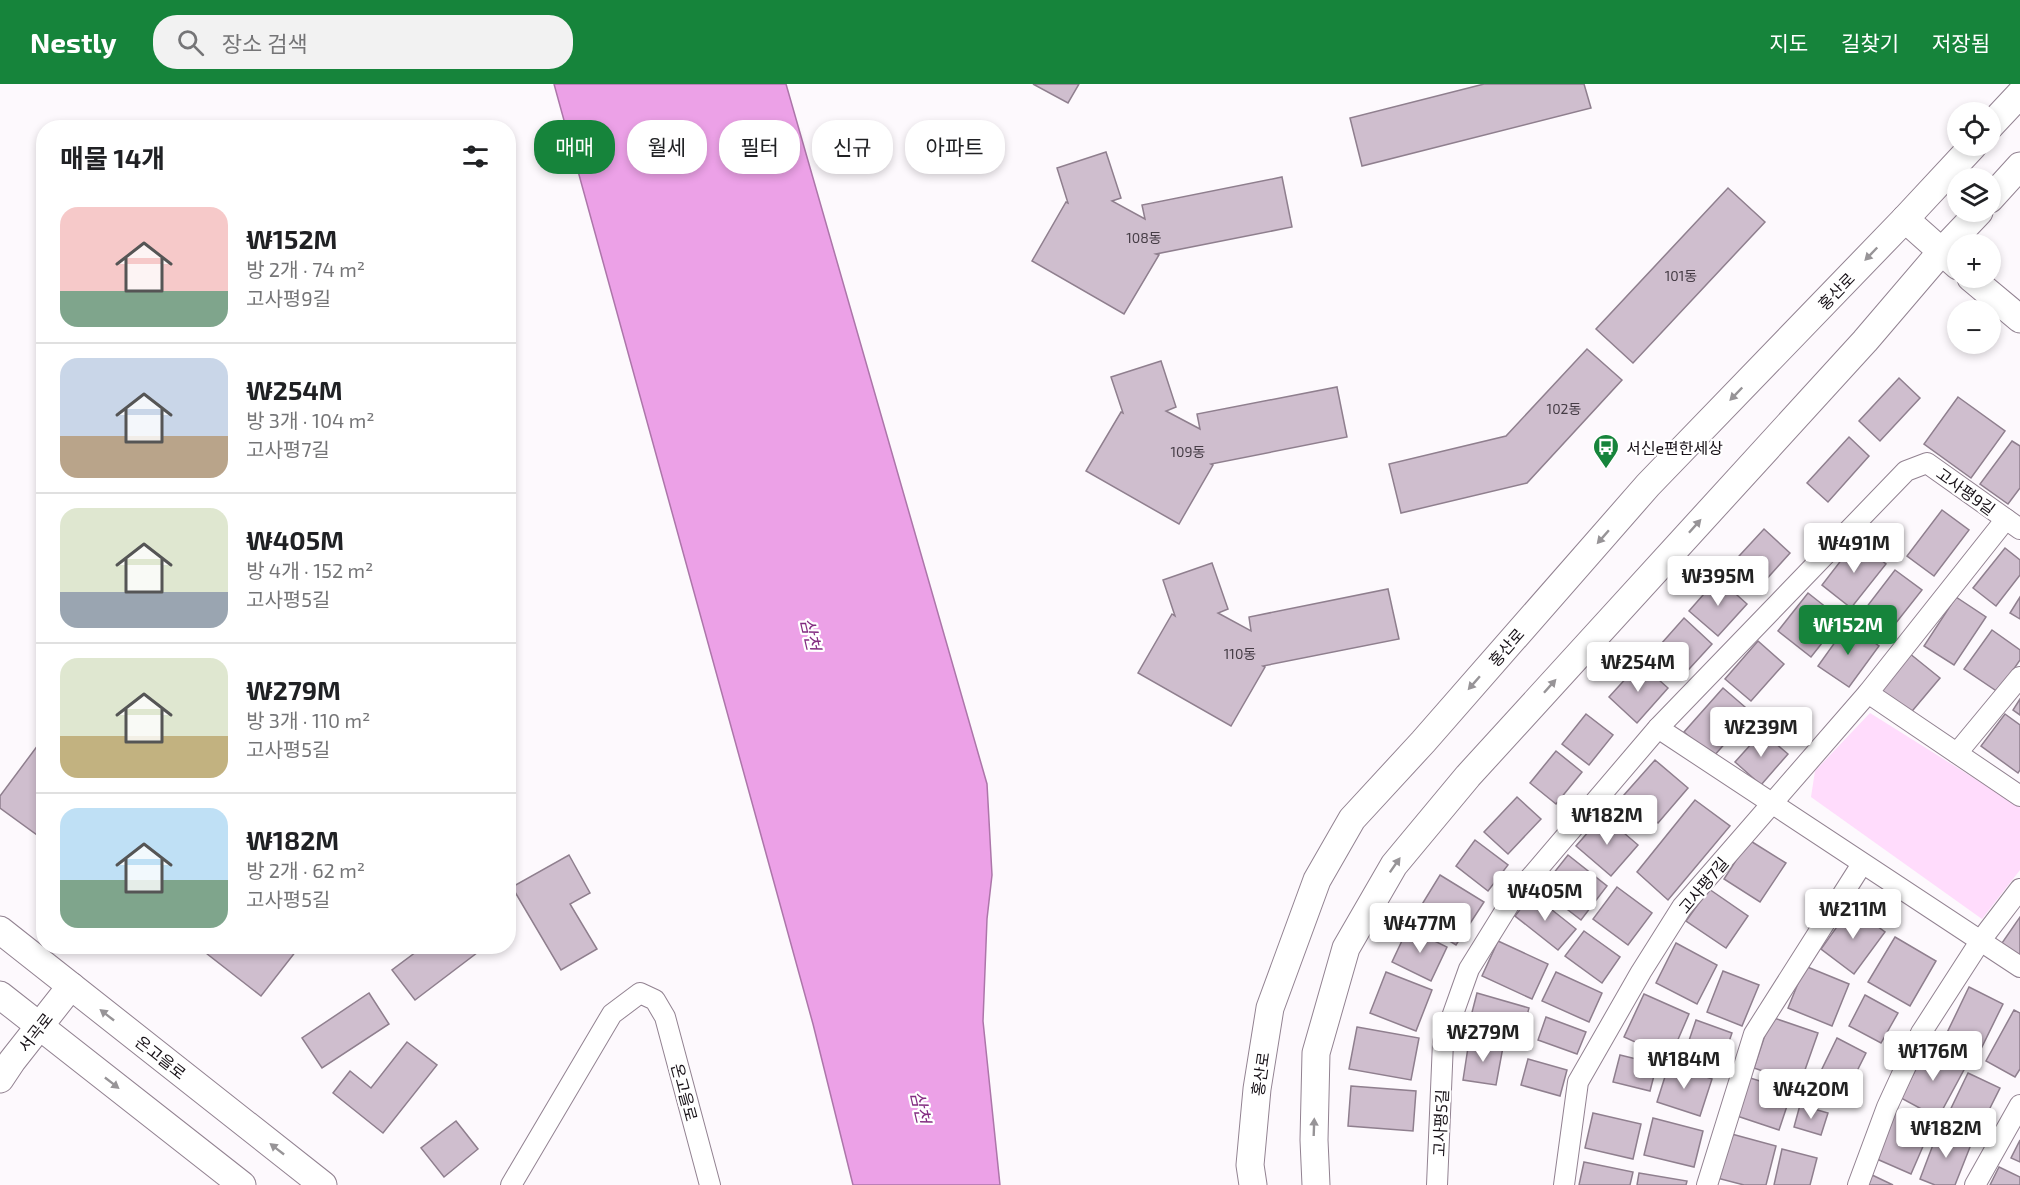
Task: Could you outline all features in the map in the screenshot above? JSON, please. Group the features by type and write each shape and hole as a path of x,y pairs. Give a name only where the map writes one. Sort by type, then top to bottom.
{"street":[{"path":"2001,114 2020,94"},
{"name":"홍산로","path":"1253,1185 1250,1165 1257,1089 1269,1008 1317,880 1352,819 1430,734 1648,485 1964,156"},
{"path":"2001,187 2020,166"},
{"path":"1905,219 1947,257"},
{"path":"1316,1185 1314,1140 1316,1053 1346,948 1394,865 1468,776 1857,349 1947,261"},
{"path":"1983,288 2020,319"},
{"name":"고사평9길","path":"1658,728 1906,471 1928,463 2013,524 1868,693"},
{"path":"1957,753 2020,677"},
{"path":"1868,693 2020,796"},
{"name":"고사평7길","path":"1564,1185 1578,1082 1641,972 1682,907 1868,693"},
{"path":"1658,728 2020,967"},
{"name":"고사평5길","path":"1437,1185 1443,1042 1469,969 1513,897 1658,728"},
{"path":"1707,1185 1754,1034 1862,864"},
{"path":"1858,1185 1887,1107 1921,1033 1981,940 2020,889"},
{"name":"온고을로","path":"0,930 323,1185"},
{"name":"서곡로","path":"0,1079 12,1060 70,986"},
{"name":"온고을로","path":"511,1185 612,1014 640,993 655,1000 665,1017 710,1185"},
{"path":"0,995 242,1185"},
{"path":"1975,1185 2020,1105"}],"shaded area":[{"path":"1870,713 2020,807 2020,870 1982,919 1811,797 1815,771"}],"water":[{"name":"삼천","path":"554,84 786,84 796,120 719,120 719,174 800,174 800,133 987,784 992,875 987,919 983,1021 1000,1185 853,1185 813,1024 579,174 615,174 615,120 564,120"}],"pier":[{"path":"1965,84 2020,84 2020,131 2001,117 2001,102 1980,102 1961,88"}],"building":[{"path":"1033,84 1079,84 1068,103"},
{"path":"1484,84 1584,84 1591,108 1362,166 1350,118"},
{"path":"1106,152 1121,198 1112,201 1145,219 1142,205 1282,177 1292,227 1156,254 1159,255 1124,314 1032,261 1066,202 1068,203 1057,168"},
{"path":"1728,188 1765,222 1633,363 1596,329"},
{"path":"1587,349 1622,380 1527,483 1401,513 1389,464 1506,436"},
{"path":"1161,361 1176,407 1166,411 1200,429 1197,414 1337,387 1347,437 1211,464 1213,465 1179,524 1086,471 1121,412 1123,413 1111,377"},
{"path":"1899,378 1920,398 1880,441 1859,421"},
{"path":"1958,397 2005,431 1971,478 1924,444"},
{"path":"1849,437 1869,456 1828,502 1807,483"},
{"path":"2012,441 2020,446 2020,488 2008,504 1980,484"},
{"path":"1942,510 1969,530 1934,576 1907,556"},
{"path":"1764,529 1790,553 1755,592 1728,568"},
{"path":"1856,541 1886,564 1851,608 1822,585"},
{"path":"2005,548 2020,560 2020,575 1996,606 1973,588"},
{"path":"1212,563 1228,609 1218,613 1251,631 1249,617 1388,589 1399,639 1263,666 1265,667 1231,726 1138,673 1172,614 1175,616 1163,580"},
{"path":"1895,570 1922,590 1888,633 1862,613"},
{"path":"1718,578 1747,604 1718,636 1689,611"},
{"path":"1808,593 1841,619 1811,657 1778,631"},
{"path":"1956,597 1986,617 1954,665 1924,646"},
{"path":"2020,597 2020,619 2010,613"},
{"path":"1684,618 1712,644 1680,679 1653,653"},
{"path":"1848,624 1879,646 1849,687 1818,666"},
{"path":"1992,630 2020,650 2020,660 1998,692 1964,669"},
{"path":"1758,641 1784,664 1751,701 1725,679"},
{"path":"1909,653 1940,678 1908,716 1878,692"},
{"path":"1640,663 1668,688 1637,723 1609,697"},
{"path":"1723,688 1752,713 1713,757 1684,732"},
{"path":"2020,699 2020,715 2013,710"},
{"path":"1586,714 1613,735 1589,765 1562,744"},
{"path":"2005,714 2020,725 2020,770 2018,773 1981,746"},
{"path":"1762,732 1788,754 1761,785 1735,762"},
{"path":"36,748 36,834 0,808 0,796"},
{"path":"1556,751 1582,772 1556,804 1530,783"},
{"path":"1655,760 1688,788 1658,823 1624,795"},
{"path":"1517,797 1541,819 1508,854 1484,832"},
{"path":"1695,800 1730,826 1668,900 1637,872"},
{"path":"1603,815 1638,845 1611,876 1576,846"},
{"path":"1475,840 1508,865 1488,891 1456,866"},
{"path":"1749,840 1786,863 1760,902 1724,879"},
{"path":"569,855 590,893 570,904 597,949 561,970 516,894 516,885"},
{"path":"1568,855 1607,886 1581,920 1541,889"},
{"path":"1440,875 1484,902 1456,945 1413,919"},
{"path":"1617,887 1652,913 1628,945 1593,919"},
{"path":"1709,889 1748,916 1726,948 1686,921"},
{"path":"1532,894 1576,929 1558,950 1515,916"},
{"path":"1851,907 1885,932 1854,974 1821,949"},
{"path":"2020,917 2020,956 2002,943"},
{"path":"1408,928 1447,947 1431,981 1392,962"},
{"path":"1584,931 1620,957 1602,983 1565,956"},
{"path":"1895,937 1936,961 1910,1006 1868,982"},
{"path":"1498,941 1548,964 1532,999 1482,976"},
{"path":"1676,943 1717,965 1697,1004 1656,983"},
{"path":"207,954 294,954 261,996"},
{"path":"413,954 475,954 415,1000 392,970"},
{"path":"1805,966 1849,984 1832,1026 1788,1008"},
{"path":"1723,971 1759,985 1742,1026 1707,1012"},
{"path":"1386,972 1432,990 1416,1031 1370,1013"},
{"path":"1556,972 1602,993 1589,1022 1542,1001"},
{"path":"1969,987 2003,1004 1978,1055 1944,1039"},
{"path":"369,993 389,1024 322,1068 302,1038"},
{"path":"1477,993 1529,1008 1521,1038 1469,1024"},
{"path":"1644,994 1689,1014 1670,1058 1624,1037"},
{"path":"1865,995 1898,1013 1881,1043 1849,1026"},
{"path":"2014,1010 2020,1013 2020,1069 2015,1077 1986,1061"},
{"path":"1546,1017 1586,1032 1577,1054 1538,1040"},
{"path":"1771,1017 1818,1033 1800,1084 1754,1068"},
{"path":"1696,1020 1732,1033 1719,1070 1683,1058"},
{"path":"1357,1027 1419,1038 1411,1080 1349,1069"},
{"path":"1837,1038 1866,1053 1850,1085 1821,1071"},
{"path":"1469,1041 1503,1047 1496,1085 1463,1080"},
{"path":"407,1042 437,1065 383,1133 333,1093 350,1071 371,1088"},
{"path":"1928,1046 1966,1066 1938,1118 1901,1098"},
{"path":"1620,1055 1657,1064 1650,1091 1613,1082"},
{"path":"1528,1059 1567,1070 1560,1096 1521,1085"},
{"path":"1669,1064 1712,1079 1700,1116 1657,1102"},
{"path":"1968,1073 2000,1088 1975,1138 1944,1123"},
{"path":"1747,1077 1792,1091 1779,1130 1734,1115"},
{"path":"1351,1086 1416,1091 1413,1131 1348,1126"},
{"path":"1800,1105 1828,1113 1821,1135 1794,1127"},
{"path":"1891,1110 1931,1128 1911,1174 1870,1156"},
{"path":"1593,1113 1641,1124 1633,1159 1585,1148"},
{"path":"1653,1118 1703,1131 1694,1167 1644,1155"},
{"path":"456,1121 478,1149 444,1177 421,1148"},
{"path":"1939,1129 1972,1142 1955,1185 1935,1185 1920,1179"},
{"path":"1728,1133 1776,1146 1766,1185 1744,1185 1717,1178"},
{"path":"2020,1140 2020,1162 2011,1158"},
{"path":"1782,1149 1817,1158 1810,1185 1774,1185"},
{"path":"1584,1162 1633,1172 1630,1185 1579,1185"},
{"path":"1999,1167 2020,1177 2020,1185 1990,1185"},
{"path":"1639,1173 1687,1181 1686,1185 1637,1185"},
{"path":"1870,1174 1893,1185 1865,1185"}],"place":[{"name":"서신e편한세상","path":"1606,470"}]}
